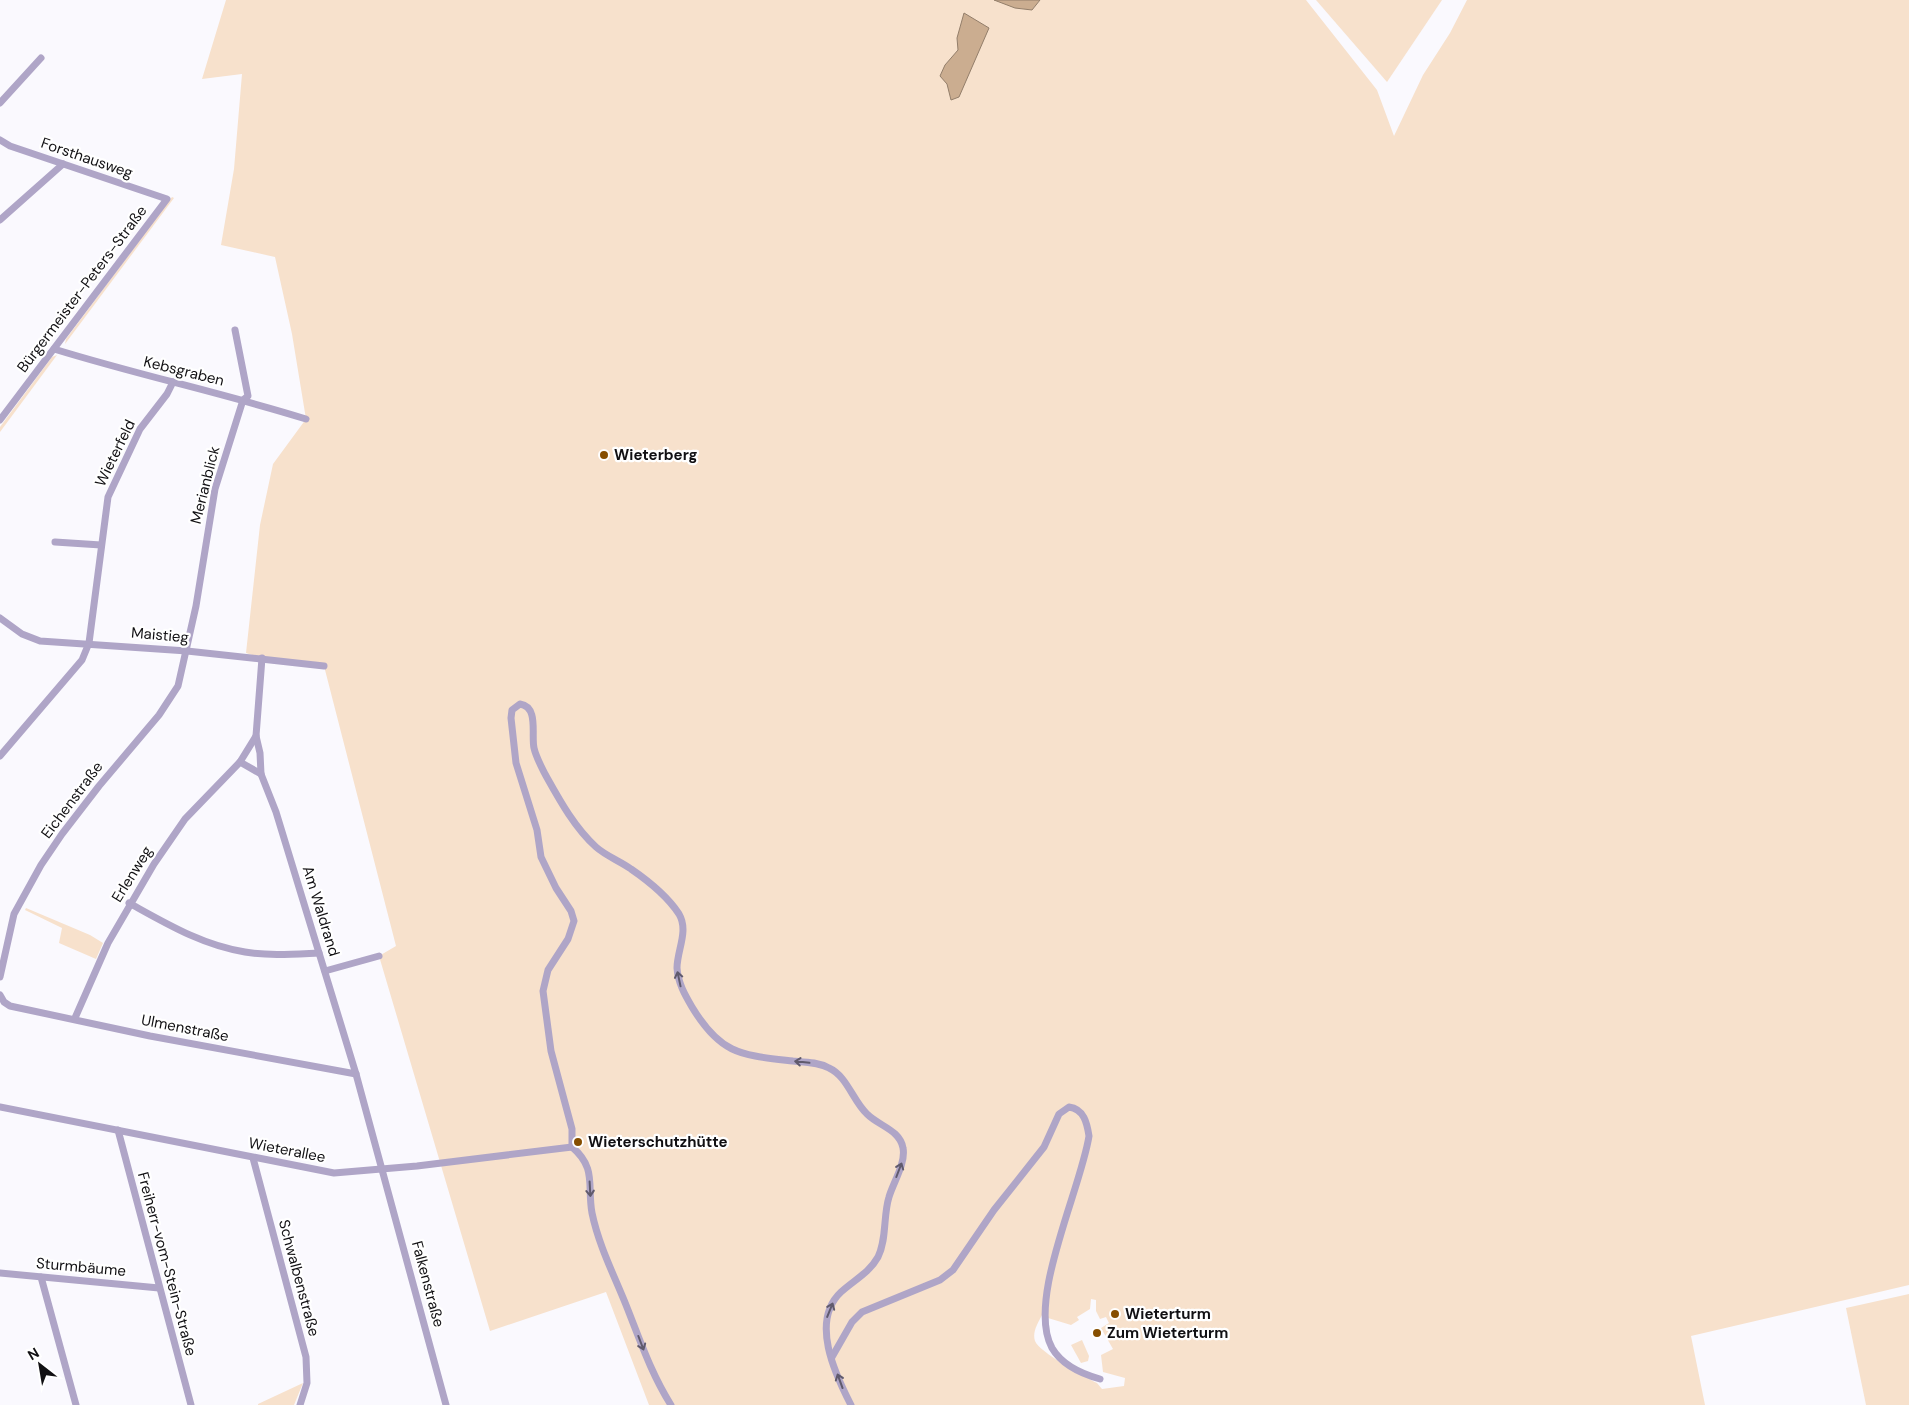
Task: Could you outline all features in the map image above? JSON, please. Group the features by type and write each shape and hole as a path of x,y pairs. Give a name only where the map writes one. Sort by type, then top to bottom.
{"street":[{"path":"0,103 41,58"},
{"name":"Forsthausweg","path":"0,140 10,146 167,199"},
{"path":"0,220 63,164"},
{"name":"Bürgermeister-Peters-Straße","path":"0,420 167,199"},
{"name":"Merianblick","path":"187,651 215,489 243,400 248,396 235,330"},
{"name":"Kebsgraben","path":"54,348 115,368 243,400 306,419"},
{"name":"Wieterfeld","path":"89,643 108,498 123,462 140,429 167,394 173,382"},
{"path":"55,542 101,545"},
{"name":"Maistieg","path":"0,618 22,634 40,641 187,651 324,666"},
{"path":"0,756 82,660 89,643"},
{"name":"Eichenstraße","path":"0,977 14,914 41,866 99,786 159,715 178,686 187,651"},
{"name":"Am Waldrand","path":"262,658 256,736 260,752 261,774 276,812 325,971 383,1170"},
{"path":"670,1405 654,1374 608,1262 592,1212 588,1168 583,1156 572,1147 572,1129 550,1051 543,991 548,970 568,939 574,920 571,911 556,888 541,857 537,830 519,774 511,718 512,710 520,704 526,706 532,716 534,746 540,764 576,824 594,845 632,870 672,905 680,916 684,928 678,956 678,978 691,1005 712,1036 724,1046 744,1054 819,1064 831,1068 842,1078 852,1098 864,1112 894,1132 902,1142 904,1155 886,1206 878,1257 862,1275 839,1294 828,1310 826,1332 832,1357 851,1405"},
{"name":"Erlenweg","path":"75,1018 95,969 129,903 185,819 240,762 256,736"},
{"path":"240,762 261,774"},
{"path":"129,903 180,932 225,948 271,954 318,953"},
{"path":"325,971 379,956"},
{"name":"Ulmenstraße","path":"0,995 4,1002 10,1006 75,1018 150,1036 356,1074"},
{"name":"Wieterallee","path":"0,1107 334,1173 383,1170 572,1147"},
{"path":"832,1357 852,1322 862,1312 940,1280 949,1274 994,1210 1044,1147 1059,1114 1069,1107 1082,1114 1088,1125 1089,1136 1057,1246 1044,1316 1050,1344 1058,1356 1077,1370 1100,1379"},
{"name":"Freiherr-vom-Stein-Straße","path":"118,1130 191,1405"},
{"name":"Schwalbenstraße","path":"253,1158 306,1357 307,1383 300,1405"},
{"name":"Falkenstraße","path":"383,1170 446,1405"},
{"name":"Sturmbäume","path":"0,1273 159,1288"},
{"path":"42,1277 76,1405"}],"shaded area":[{"path":"226,0 994,0 1032,10 1040,0 1306,0 1377,90 1394,136 1423,75 1450,33 1467,0 1909,0 1909,1285 1691,1336 1705,1405 649,1405 606,1292 490,1331 379,956 396,946 324,666 262,658 246,653 260,525 273,464 306,419 292,334 275,257 221,245 234,169 242,74 202,79","holes":["989,28 951,100 945,65 959,50 957,38","1091,1299 1096,1300 1096,1311 1100,1319 1106,1317 1109,1323 1101,1328 1113,1349 1101,1355 1103,1372 1125,1378 1124,1386 1102,1389 1097,1383 1053,1358 1038,1346 1035,1341 1035,1331 1042,1315 1047,1313 1048,1318 1071,1325 1079,1320 1077,1317 1090,1309"]},
{"path":"994,0 1040,0 1032,10 1015,8"},
{"path":"1316,0 1442,0 1387,82"},
{"path":"964,13 989,28 959,97 951,100 947,84 940,76 945,65 958,50 957,38"},
{"path":"172,197 174,198 65,344 66,339"},
{"path":"57,355 0,432 0,427 52,357"},
{"path":"26,908 90,935 103,943 96,959 59,943 62,928 25,910"},
{"path":"1909,1294 1909,1405 1866,1405 1846,1308"},
{"path":"1082,1340 1089,1356 1088,1361 1081,1363 1071,1345"},
{"path":"303,1383 294,1405 258,1405 258,1404"}],"place":[{"name":"Wieterberg","path":"604,455"},
{"name":"Wieterschutzhütte","path":"578,1142"},
{"name":"Wieterturm","path":"1115,1314"},
{"name":"Zum Wieterturm","path":"1097,1333"}]}
